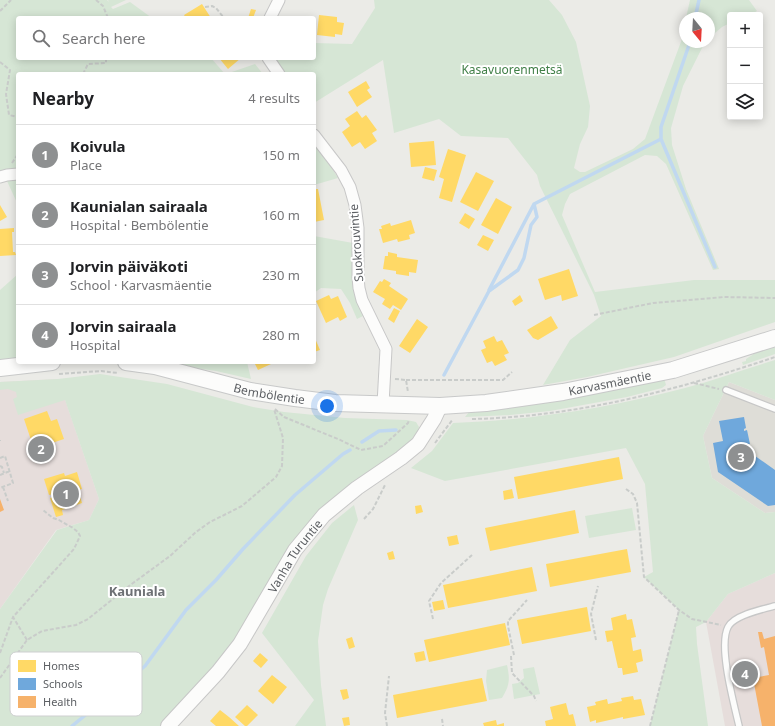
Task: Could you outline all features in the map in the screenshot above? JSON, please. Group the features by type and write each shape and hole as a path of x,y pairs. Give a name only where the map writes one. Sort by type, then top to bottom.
{"main road":[{"name":"Karvasmäentie","path":"440,406 486,403 563,392 673,370 775,338"},
{"path":"0,368 35,364"},
{"name":"Bembölentie","path":"140,364 155,366 250,391 295,398 335,403 440,406"}],"street":[{"path":"271,16 279,0"},
{"path":"269,60 278,72"},
{"name":"Suokrouvintie","path":"316,138 341,170 350,187 355,205 358,228 359,288 362,300 386,349 383,404"},
{"path":"0,177 16,174"},
{"name":"Vanha Turuntie","path":"168,726 218,672 240,644 295,550 324,515 357,488 401,458 418,444 434,419 440,406"}],"lane":[{"path":"726,390 775,409"},
{"path":"739,726 725,652 725,638 728,626 732,622 753,611 775,606"}],"path":[{"path":"0,11 11,0"},
{"path":"96,0 103,6 107,16"},
{"path":"205,7 212,6 216,8 222,16"},
{"path":"85,72 88,64 106,63 106,60"},
{"path":"0,62 10,70 6,94 9,115 16,117"},
{"path":"594,315 653,303 724,297 775,298"},
{"path":"385,378 406,380 503,380 512,372"},
{"path":"406,380 409,395"},
{"path":"693,383 726,390"},
{"path":"18,652 27,640 42,631 76,625 88,619 170,556 196,532 210,522 242,506 276,477 282,466 283,438 274,408 284,417 361,450 383,446 408,423 409,420"},
{"path":"432,446 452,419"},
{"path":"0,458 5,456 13,483 0,488"},
{"path":"0,466 4,473"},
{"path":"0,475 10,471"},
{"path":"364,519 373,509 386,483"},
{"path":"3,487 8,501"},
{"path":"626,488 633,494 637,503 644,577 692,619 728,626"},
{"path":"0,653 13,617 74,549 80,536 73,528 53,518 43,510"},
{"path":"433,619 429,601 440,583 472,555"},
{"path":"596,640 591,614 598,586"},
{"path":"514,655 508,621 527,600"},
{"path":"650,726 680,610"},
{"path":"13,617 27,640"},
{"path":"511,656 512,673 534,696 536,701"},
{"path":"0,678 10,664"},
{"path":"387,726 385,713 389,676"},
{"path":"442,719 443,726"}],"shaded area":[{"path":"58,379 99,499 89,520 56,530 0,609 0,382"},
{"path":"729,382 775,400 775,512 765,513 712,478 703,436"},
{"path":"775,573 775,726 725,726 706,622 728,594"}],"green space":[{"path":"0,0 107,0 109,2 108,0 126,0 111,7 113,9 130,2 149,16 16,16 16,60 213,60 223,72 16,72 16,170 0,173"},
{"name":"Kasavuorenmetsä","path":"374,0 549,0 562,15 576,42 590,106 588,127 580,144 574,168 580,172 585,172 633,149 645,139 679,47 702,48 683,86 671,128 672,145 686,189 719,269 713,270 666,164 657,156 645,155 570,194 562,215 595,292 694,280 775,280 775,322 674,357 587,377 543,385 570,340 601,316 594,295 540,186 537,175 508,138 461,136 439,119 394,133 383,60 316,102 316,72 282,72 274,60 316,60 316,43 352,44 375,8"},
{"path":"690,0 749,0 757,11 727,12 727,24 715,33 715,12 687,12"},
{"path":"255,64 261,72 232,72"},
{"path":"316,148 330,165 338,178 316,184"},
{"path":"7,177 16,177 16,201 7,181"},
{"path":"316,236 353,243 352,278 363,316 357,319 350,303 341,289 321,288 316,292"},
{"path":"16,276 16,359 0,362 0,290"},
{"path":"771,346 775,348 775,354 743,365 742,362 746,361 746,359 763,348"},
{"path":"775,360 775,400 729,382 703,436 712,478 765,513 775,512 775,573 728,594 706,622 696,627 708,726 650,726 679,610 644,577 653,572 645,484 626,448 445,481 411,468 432,451 453,423 541,416 599,407 696,385"},
{"path":"168,364 247,364 251,379 216,371"},
{"path":"100,374 167,384 253,407 284,412 345,418 407,420 416,422 419,427 418,431 407,445 345,490 233,645 190,698 160,726 0,726 0,609 57,530 89,520 99,499 65,400 18,415 13,399 17,397 16,392 8,389 0,390 0,382 58,379"},
{"path":"664,378 666,385 662,388 627,397 550,411 465,417 469,412 474,410"},
{"path":"354,505 358,520 328,589 323,605 318,641 326,726 295,726 314,700 262,633 306,556 332,523"},
{"path":"632,508 636,530 589,538 585,516"},
{"path":"507,665 509,682 505,693 502,698 489,700 486,681 487,670"},
{"path":"534,667 540,694 514,699 512,684 518,683 524,678 523,669"}],"building: Homes":[{"path":"202,4 210,16 185,16 184,15"},
{"path":"251,9 256,10 254,16 249,16"},
{"path":"319,15 337,17 337,22 344,23 342,35 335,34 335,37 317,35"},
{"path":"221,60 239,60 228,69"},
{"path":"366,81 370,88 367,90 372,97 357,107 348,92"},
{"path":"357,111 362,118 366,115 377,130 372,133 377,141 365,149 360,142 352,147 342,132 350,126 345,119"},
{"path":"434,141 436,165 411,167 409,143"},
{"path":"448,149 466,155 452,202 439,198 444,179 439,177"},
{"path":"425,167 437,170 434,181 422,178"},
{"path":"476,172 494,181 478,211 460,202"},
{"path":"316,189 318,189 324,220 316,222"},
{"path":"496,198 512,207 498,234 481,225"},
{"path":"0,205 7,217 0,221"},
{"path":"465,213 475,219 469,229 459,223"},
{"path":"411,220 415,233 409,235 410,239 398,242 397,239 383,243 379,229 382,229 381,226 390,223 391,226"},
{"path":"14,228 14,232 12,232 13,252 15,252 16,255 0,256 0,229"},
{"path":"483,235 494,240 488,251 477,245"},
{"path":"388,252 397,254 397,257 418,260 416,273 409,272 409,276 396,274 396,271 383,269 385,256 388,256"},
{"path":"569,269 578,296 562,301 561,295 545,300 538,279"},
{"path":"384,279 391,283 389,286 408,299 401,310 393,305 390,309 382,304 385,299 373,292 380,281 382,282"},
{"path":"329,295 331,299 338,296 347,317 340,321 338,317 326,323 316,301"},
{"path":"520,295 523,301 515,306 512,301"},
{"path":"394,308 400,311 394,323 388,319"},
{"path":"551,316 558,328 538,340 533,338 527,330"},
{"path":"417,319 428,327 410,353 399,346"},
{"path":"494,336 497,342 502,340 509,353 504,355 507,360 495,366 492,361 487,363 481,350 486,348 483,341"},
{"path":"316,341 320,350 316,351"},
{"path":"255,364 271,364 258,370"},
{"path":"47,411 51,421 57,419 64,439 34,449 24,419"},
{"path":"619,457 623,479 518,499 514,477"},
{"path":"77,472 82,489 78,490 82,503 62,510 63,515 56,517 50,498 54,497 53,494 49,495 44,479 64,473 65,476"},
{"path":"512,489 514,498 504,500 503,491"},
{"path":"421,505 423,512 416,514 415,506"},
{"path":"575,510 579,533 490,551 485,528"},
{"path":"457,535 459,544 449,546 447,537"},
{"path":"627,549 631,572 550,587 546,564"},
{"path":"393,551 395,559 389,560 387,553"},
{"path":"532,567 537,591 448,608 443,585"},
{"path":"443,600 445,609 434,611 432,602"},
{"path":"587,607 591,631 522,644 517,620"},
{"path":"626,614 627,620 632,619 636,637 631,638 633,651 641,649 643,661 636,663 638,672 623,675 622,668 618,668 612,641 607,642 605,631 613,630 611,618"},
{"path":"505,623 510,645 429,662 424,640"},
{"path":"352,637 355,647 349,649 346,639"},
{"path":"424,651 426,660 416,662 414,653"},
{"path":"260,653 268,660 261,668 253,661"},
{"path":"272,675 287,687 273,704 258,691"},
{"path":"482,678 487,701 397,718 393,695"},
{"path":"347,689 349,698 343,700 340,690"},
{"path":"633,696 634,700 641,699 645,715 623,719 623,717 596,723 596,720 590,722 587,707 596,705 595,702 607,699 608,704 622,701 621,698"},
{"path":"566,703 569,715 573,714 576,726 546,726 545,721 553,719 550,707"},
{"path":"247,705 258,715 247,726 245,726 235,717"},
{"path":"220,710 239,726 216,726 210,721"},
{"path":"349,717 350,725 344,726 342,718"},
{"path":"496,720 497,725 504,723 504,726 484,726 483,723"}],"building: Schools":[{"path":"744,417 746,428 744,431 747,430 750,444 747,444 748,451 775,470 775,505 768,506 718,472 713,443 723,441 719,421"}],"building: Health":[{"path":"0,499 4,510 0,512"},
{"path":"758,632 762,632 764,639 775,636 775,726 762,726 753,678 769,675 764,647 761,648"}],"waterway":[{"path":"696,12 699,0"},
{"path":"688,48 661,127 661,139 715,267"},
{"path":"444,375 489,291 518,270 524,258 531,225 537,217 534,204 661,139"},
{"path":"489,290 534,204"},
{"path":"362,442 379,431 396,430"},
{"path":"142,668 186,610 216,580 243,549 295,495 343,454 350,450"},
{"path":"72,726 84,716"}],"place":[{"name":"Kaunialan sairaala","path":"41,449"},
{"name":"Jorvin päiväkoti","path":"741,457"},
{"name":"Koivula","path":"66,494"},
{"name":"Jorvin sairaala","path":"745,674"}],"district":[{"name":"Kauniala","path":"137,591"}]}
